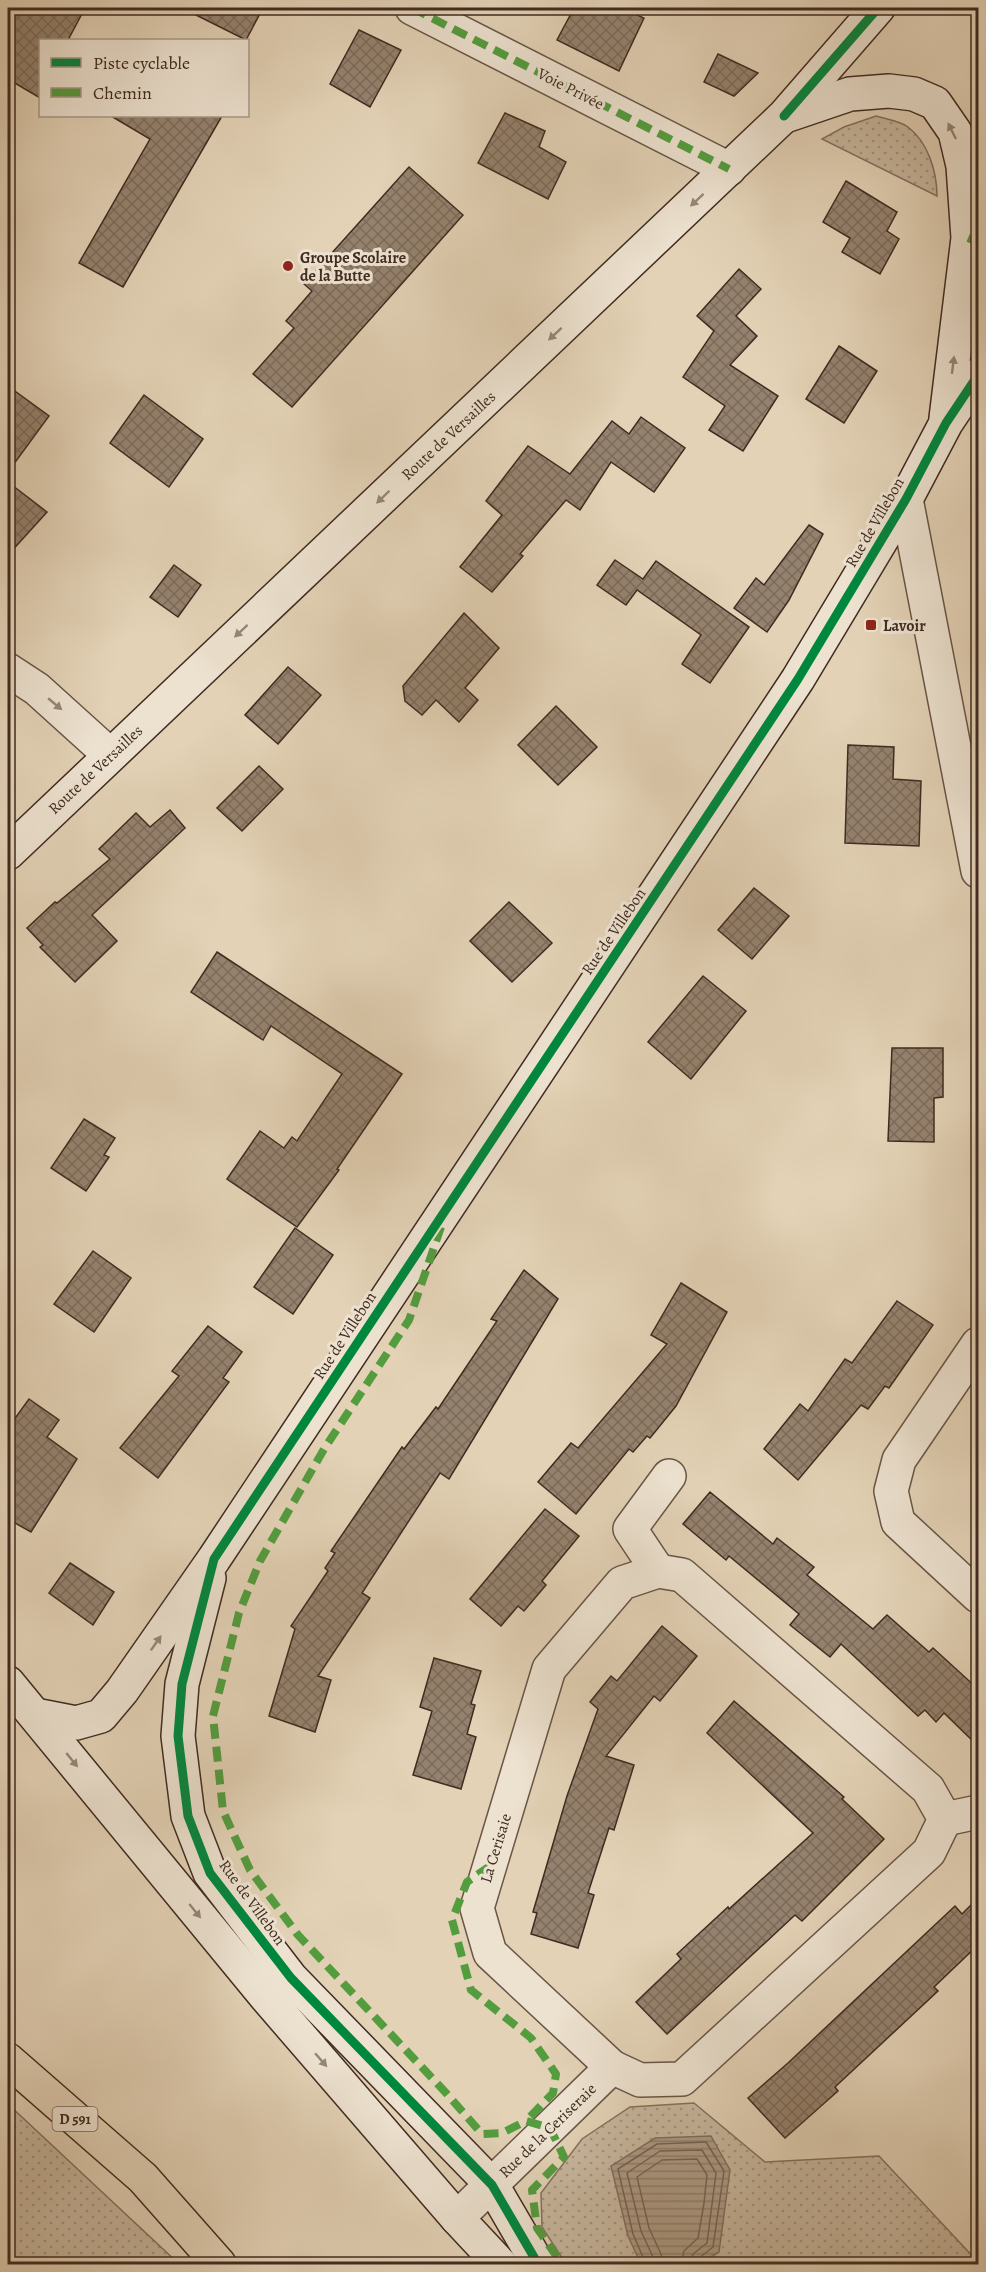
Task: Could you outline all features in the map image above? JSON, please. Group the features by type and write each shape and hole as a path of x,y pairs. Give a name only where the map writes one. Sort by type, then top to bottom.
{"main road":[{"name":"Voie Privée","path":"412,8 729,169"},
{"name":"Route de Versailles","path":"8,853 784,116 878,8"},
{"path":"784,116 850,94 889,91 914,94 935,103 955,132 963,166 968,238 946,423"},
{"name":"Rue de Villebon","path":"35,1715 76,1723 101,1716 122,1691 214,1559 798,679 906,499 946,423 978,375"},
{"path":"906,499 978,871"},
{"path":"8,670 37,689 110,755"},
{"path":"978,1344 899,1460 891,1491 898,1522 978,1596"},
{"path":"669,1476 630,1529 658,1571 682,1575 928,1789 945,1819 978,1812"},
{"name":"Rue de Villebon","path":"214,1559 182,1684 178,1736 188,1816 210,1873 291,1978 492,2185 538,2265"},
{"name":"La Cerisaie","path":"658,1571 622,1583 549,1669 477,1908 490,1953 612,2067 640,2080 682,2079 929,1852 945,1819"},
{"path":"8,1683 267,1998 500,2265"},
{"name":"D 591","path":"8,2060 143,2178 194,2233 219,2265"},
{"name":"Rue de la Ceriseraie","path":"457,2218 612,2067"}],"shaded area":[{"path":"876,116 905,125 915,133 930,158 937,196 822,139 844,127"},
{"path":"694,2103 765,2162 879,2156 978,2264 566,2264 542,2227 541,2193 582,2139 630,2107"},
{"path":"8,2104 179,2264 8,2264"}],"water":[{"path":"711,2136 730,2170 719,2252 700,2264 641,2264 628,2236 611,2166 655,2138"}],"building":[{"path":"8,8 85,8 69,39 39,39 39,97 8,79"},
{"path":"182,8 263,8 247,39"},
{"path":"574,8 622,8 644,18 619,71 557,40"},
{"path":"359,30 401,50 370,107 330,84"},
{"path":"718,54 758,73 734,96 704,82"},
{"path":"505,113 545,131 539,147 566,162 548,199 478,163"},
{"path":"113,117 221,117 123,287 79,263 150,139"},
{"path":"409,167 463,215 292,407 253,374 294,328 286,321 312,291 304,284"},
{"path":"846,181 897,212 887,231 899,239 880,274 842,252 850,238 823,222"},
{"path":"739,269 761,289 736,316 757,336 730,365 778,396 743,451 709,430 725,406 683,377 714,331 697,316"},
{"path":"839,346 877,371 844,423 806,399"},
{"path":"8,386 49,416 8,472"},
{"path":"144,395 203,439 169,487 110,443"},
{"path":"641,417 685,448 654,492 611,462 580,510 566,500 520,554 523,556 492,592 460,567 502,515 486,501 528,446 570,474 612,421 629,434"},
{"path":"8,482 47,512 8,555"},
{"path":"809,525 823,534 789,600 767,632 734,608 756,578 764,585"},
{"path":"615,560 643,579 656,561 749,627 710,683 682,664 701,635 637,590 626,605 597,585"},
{"path":"174,565 201,585 178,617 150,597"},
{"path":"464,613 499,648 465,688 478,700 459,722 436,700 422,715 405,701 403,686"},
{"path":"288,667 321,695 278,744 245,715"},
{"path":"556,706 597,747 558,785 518,745"},
{"path":"848,745 894,747 893,779 921,781 919,846 845,843"},
{"path":"259,766 283,789 242,831 217,808"},
{"path":"170,810 185,828 92,915 117,941 75,982 40,947 43,945 27,928 55,902 57,903 110,859 99,849 136,813 150,827"},
{"path":"754,888 789,916 752,959 718,930"},
{"path":"509,902 552,943 512,982 470,941"},
{"path":"217,952 402,1074 337,1169 339,1170 297,1227 227,1179 260,1131 284,1148 292,1137 297,1141 342,1074 271,1026 263,1040 191,992"},
{"path":"703,976 746,1011 691,1079 648,1042"},
{"path":"892,1048 943,1048 943,1097 934,1098 934,1142 888,1141"},
{"path":"84,1119 115,1138 104,1155 109,1157 86,1191 51,1168"},
{"path":"295,1228 333,1255 293,1314 254,1287"},
{"path":"93,1251 131,1278 94,1332 54,1304"},
{"path":"524,1270 558,1299 449,1479 440,1473 362,1593 370,1598 318,1676 331,1680 315,1732 269,1716 295,1629 291,1626 328,1571 325,1568 335,1553 331,1551 402,1447 404,1449 436,1407 438,1409 497,1321 491,1319"},
{"path":"681,1283 727,1312 676,1406 650,1438 647,1436 633,1452 629,1449 576,1514 538,1482 571,1443 578,1448 667,1344 651,1335"},
{"path":"897,1301 933,1325 889,1388 885,1386 868,1409 861,1405 798,1480 764,1449 800,1404 808,1411 845,1359 852,1363"},
{"path":"208,1326 242,1352 223,1378 229,1382 158,1478 120,1448 179,1376 172,1371"},
{"path":"29,1399 59,1420 47,1437 77,1459 31,1532 8,1519 8,1428"},
{"path":"710,1492 773,1544 777,1538 814,1567 807,1575 873,1629 887,1615 929,1652 933,1648 978,1689 978,1746 944,1713 936,1722 925,1710 918,1716 841,1644 830,1657 790,1625 799,1614 729,1556 726,1560 683,1524"},
{"path":"545,1509 579,1536 542,1581 546,1585 524,1611 518,1606 501,1626 470,1599"},
{"path":"70,1563 114,1592 93,1625 49,1593"},
{"path":"662,1626 697,1656 660,1701 654,1696 606,1756 634,1765 614,1830 609,1828 588,1893 594,1895 578,1948 531,1934 537,1913 533,1912 567,1796 598,1709 590,1702 611,1676 617,1681"},
{"path":"434,1658 481,1671 471,1704 475,1705 467,1734 476,1737 461,1789 413,1775 432,1711 420,1707"},
{"path":"734,1701 844,1797 842,1799 884,1839 802,1921 795,1915 667,2034 636,2002 681,1959 677,1954 813,1833 707,1733"},
{"path":"978,1898 978,1945 934,1987 938,1991 835,2087 838,2091 785,2138 748,2098 955,1906 962,1914"}],"marked path":[{"path":"412,8 729,169"},
{"path":"968,238 978,242"},
{"path":"441,1227 409,1320 324,1449 260,1561 239,1613 213,1716 223,1811 250,1870 298,1935 482,2134 502,2133 526,2121 550,2128 564,2157 532,2190 537,2228 562,2264"},
{"path":"490,1866 467,1882 452,1920 471,1990 531,2038 556,2074 553,2093 526,2121"}],"cycle path":[{"path":"784,116 878,8"},
{"path":"538,2264 492,2185 291,1978 210,1873 188,1816 178,1736 182,1684 214,1559 798,679 906,499 946,423 978,375"}],"place":[{"name":"Groupe Scolaire de la Butte","path":"288,266"},
{"name":"Lavoir","path":"871,625"}]}
